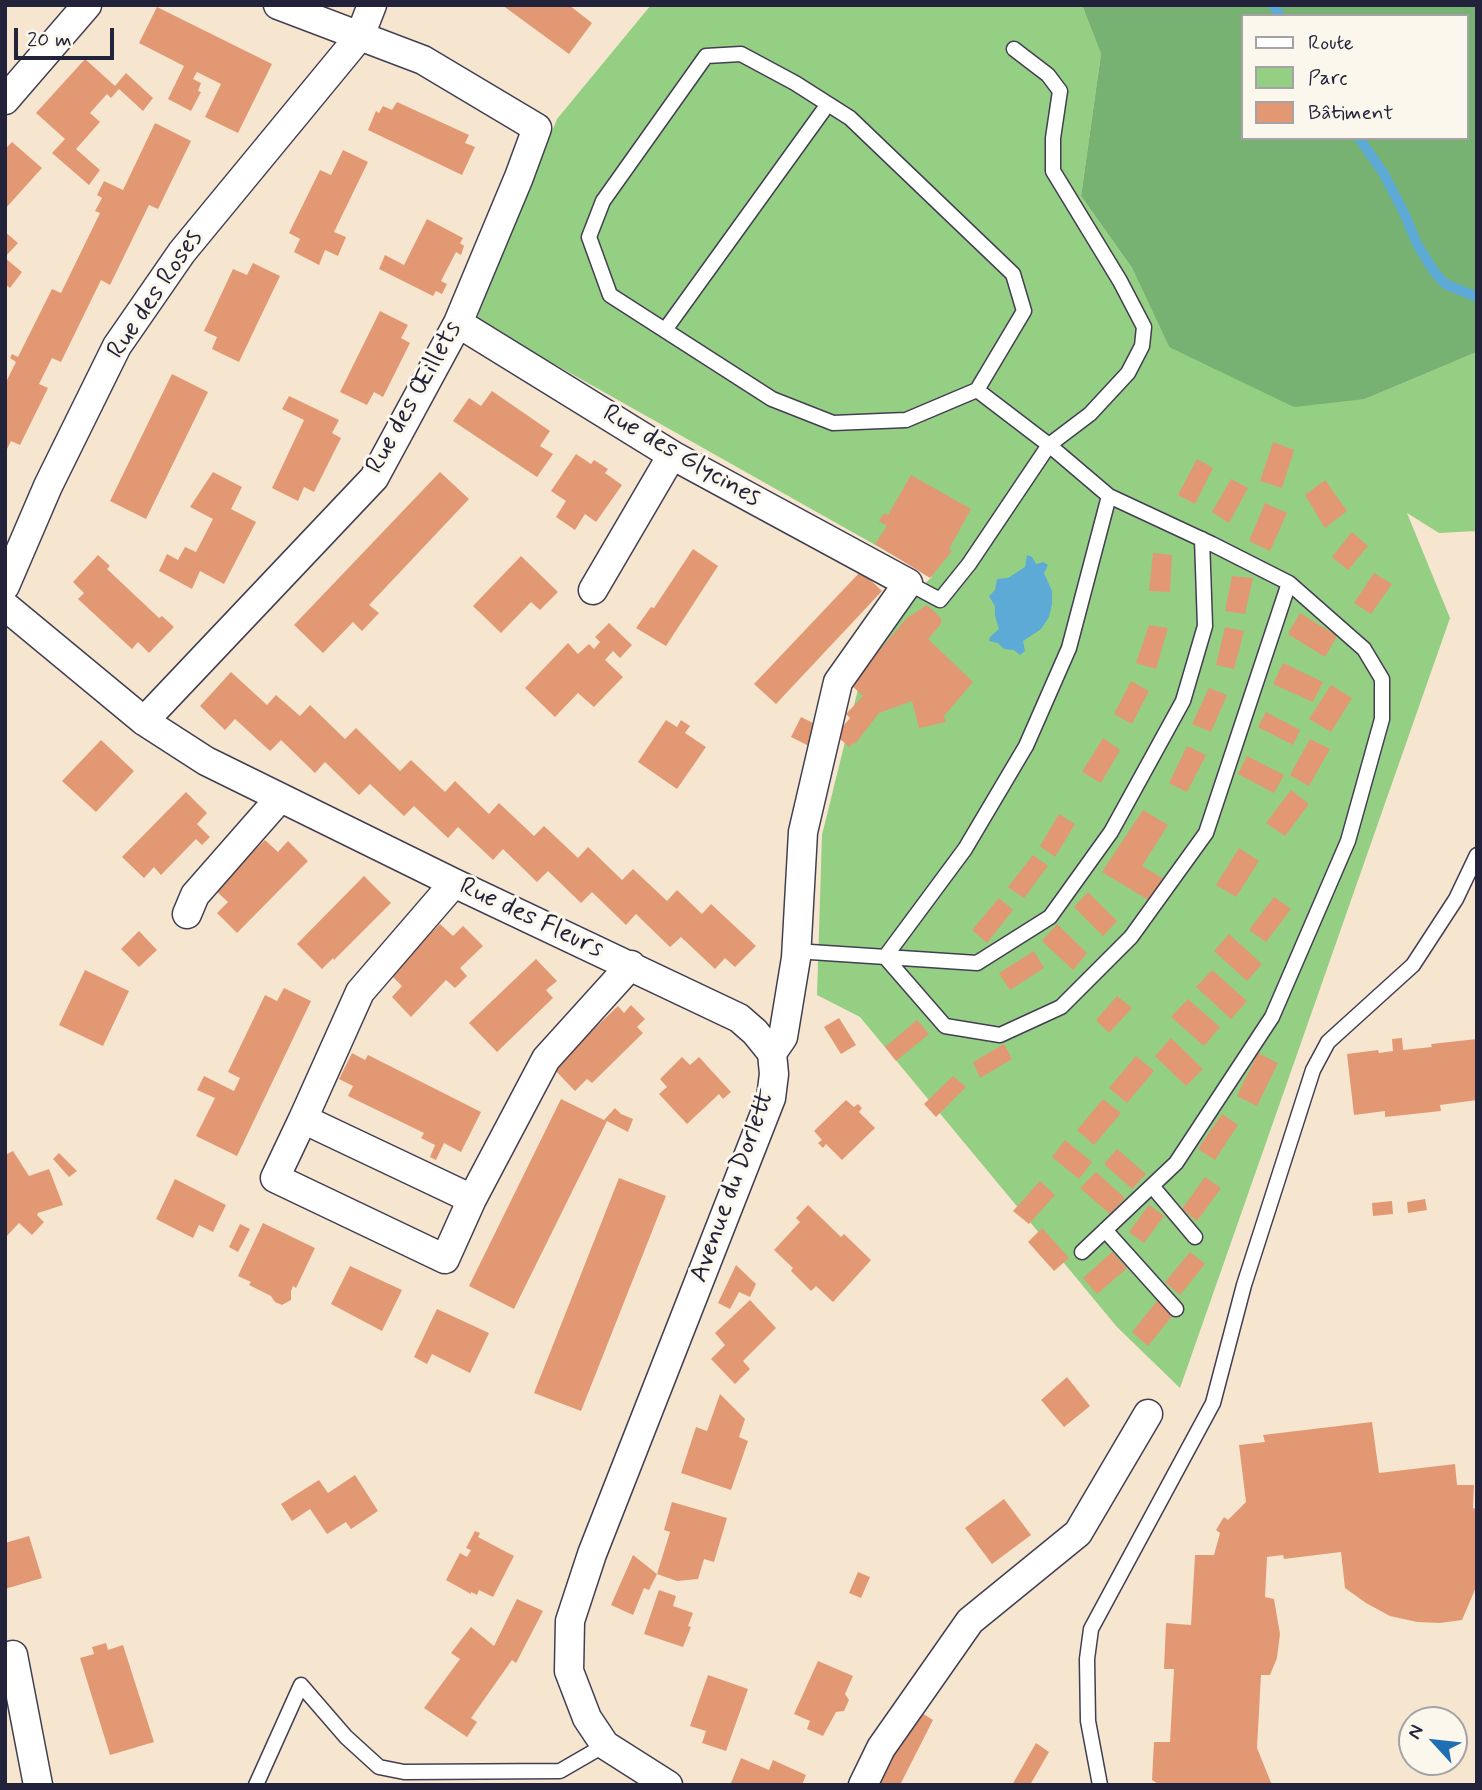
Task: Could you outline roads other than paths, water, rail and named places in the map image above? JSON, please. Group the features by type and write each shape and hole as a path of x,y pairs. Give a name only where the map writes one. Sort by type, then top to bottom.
{"street":[{"path":"5,100 87,5"},
{"path":"278,5 360,36"},
{"name":"Rue des Roses","path":"5,586 48,486 117,346 182,252 360,36 372,5"},
{"name":"Rue des Œillets","path":"144,721 374,478 458,323 537,128 423,60 360,36"},
{"name":"Rue des Glycines","path":"458,323 672,455 908,583"},
{"path":"593,590 672,455"},
{"name":"Avenue du Dorlett","path":"668,1785 606,1745 587,1718 569,1671 570,1621 592,1554 771,1098 774,1074 772,1053 783,1037 795,951 803,832 838,682 908,583"},
{"name":"Rue des Fleurs","path":"5,606 144,721 206,761 454,883 739,1018 772,1053"},
{"path":"187,914 195,895 280,798"},
{"path":"454,883 360,992 275,1178 445,1259 472,1199 546,1059 631,965"},
{"path":"303,1119 472,1199"},
{"path":"863,1785 881,1748 970,1621 1078,1533 1148,1414"},
{"path":"13,1654 38,1785"}],"lane":[{"path":"908,583 940,600 969,564 1049,444 1090,414 1128,373 1142,346 1144,327 1120,281 1053,171 1053,138 1060,91 1048,75 1014,49"},
{"path":"741,54 850,118 1013,274 1024,311 977,390 906,420 833,422 772,399 665,330 610,295 589,237 603,201 706,56 741,54"},
{"path":"665,330 828,104"},
{"path":"977,390 1049,444 1109,496 1289,583 1364,649 1382,679 1382,719 1348,841 1272,1017 1177,1163 1082,1252"},
{"path":"886,957 965,849 1026,746 1069,648 1109,496"},
{"path":"795,951 977,964 1051,917 1111,832 1184,701 1205,626 1202,539"},
{"path":"886,957 945,1026 1000,1035 1062,1007 1131,937 1206,833 1289,583"},
{"path":"1100,1785 1088,1721 1087,1659 1091,1629 1213,1403 1244,1285 1313,1070 1328,1042 1413,965 1457,899 1477,855"},
{"path":"1152,1186 1195,1237"},
{"path":"1105,1230 1176,1309"},
{"path":"256,1785 301,1685 346,1737 379,1767 404,1772 560,1771 606,1745"}],"water":[{"path":"1027,555 1032,557 1036,564 1043,562 1048,565 1044,573 1052,591 1052,604 1049,617 1041,629 1023,641 1025,651 1020,655 989,641 999,629 995,606 989,596 995,590 997,579 1008,578 1025,567"}],"waterway":[{"path":"1273,5 1279,14"},
{"path":"1360,140 1384,174 1417,244 1433,270 1445,284 1477,297"}]}
